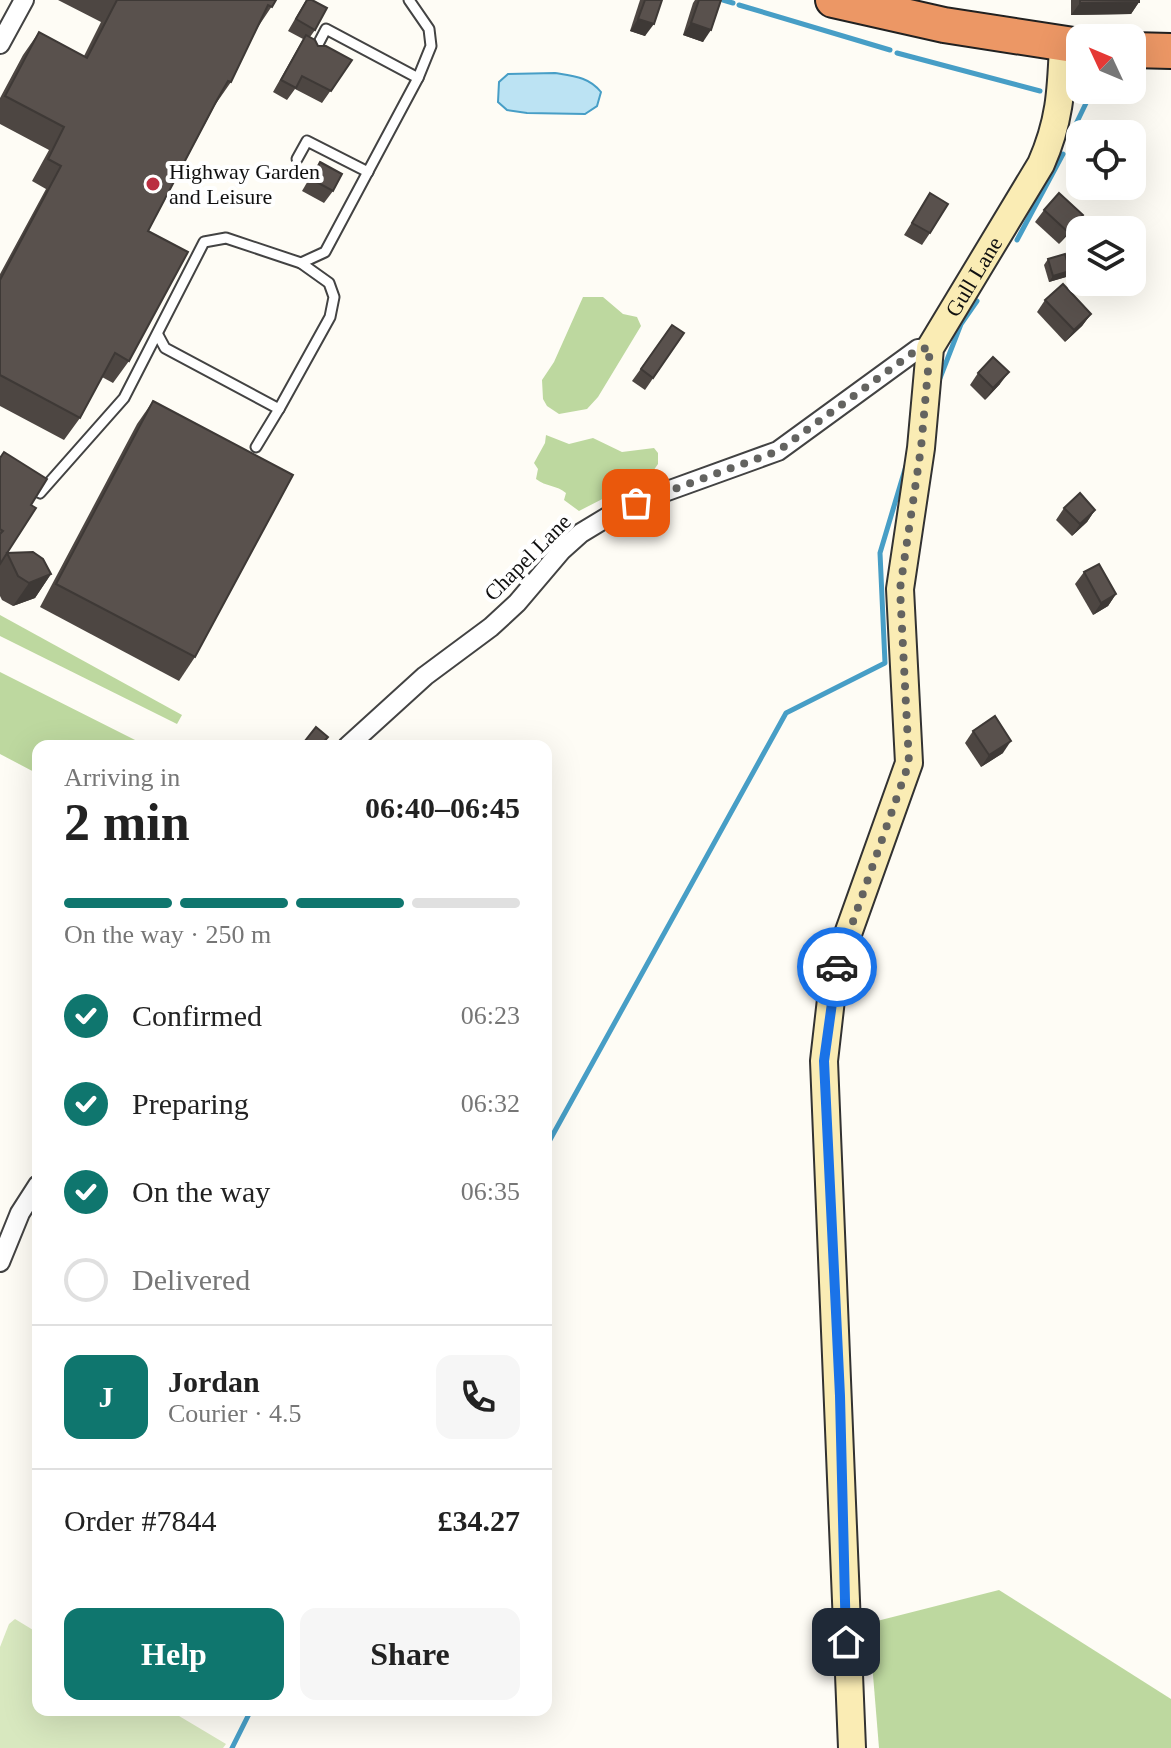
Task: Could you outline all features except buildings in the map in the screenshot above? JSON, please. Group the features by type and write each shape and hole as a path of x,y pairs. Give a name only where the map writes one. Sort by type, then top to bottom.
{"highway":[{"path":"833,0 944,25 1066,45"},
{"path":"1146,50 1171,51"}],"street":[{"path":"0,44 24,0"},
{"name":"Gull Lane","path":"852,1748 824,1061 834,973 909,763 900,589 921,448 930,348 1041,164 1053,138 1066,74"},
{"name":"Chapel Lane","path":"355,740 425,676 491,627 581,533 614,513 659,494 778,451 918,349 930,348"},
{"path":"0,1262 20,1213 32,1194"}],"lane":[{"path":"301,263 325,252 418,78 431,46 429,29 409,0"},
{"path":"314,52 326,29 418,78"},
{"path":"297,159 307,141 368,172"},
{"path":"13,479 40,493 124,398 204,242 226,238 301,263 329,283 334,297 330,317 256,447"},
{"path":"158,335 165,348 279,409"}],"green space":[{"path":"583,297 603,297 623,314 637,317 641,326 598,397 587,409 559,414 543,399 542,380 554,362"},
{"path":"546,435 569,444 593,438 622,452 654,448 658,453 658,464 651,474 579,511 564,500 566,493 536,479 538,469 534,463"},
{"path":"0,615 182,715 177,724 0,636"},
{"path":"0,672 135,740 32,740 32,771 0,754"},
{"path":"999,1590 1171,1699 1171,1748 879,1748 869,1626 877,1621"},
{"path":"15,1619 32,1629 32,1716 179,1716 226,1744 223,1748 0,1748 0,1647 9,1624"}],"water":[{"path":"555,73 591,83 601,92 597,106 585,114 527,113 507,110 498,102 499,82 508,74"}],"waterway":[{"path":"723,0 733,3"},
{"path":"739,5 890,50"},
{"path":"897,53 1040,91"},
{"path":"1078,120 1086,104"},
{"path":"1017,240 1063,154"},
{"path":"940,378 961,324 977,301"},
{"path":"552,1136 786,713 885,663 880,553 906,466"},
{"path":"232,1748 248,1716"}],"way so far":[{"path":"636,503 778,451 918,349 930,348 921,448 900,589 909,763 837,967"}],"place":[{"name":"Highway Garden and Leisure","path":"153,184"}],"route":[{"path":"837,967 824,1061 840,1396 846,1642"}]}
